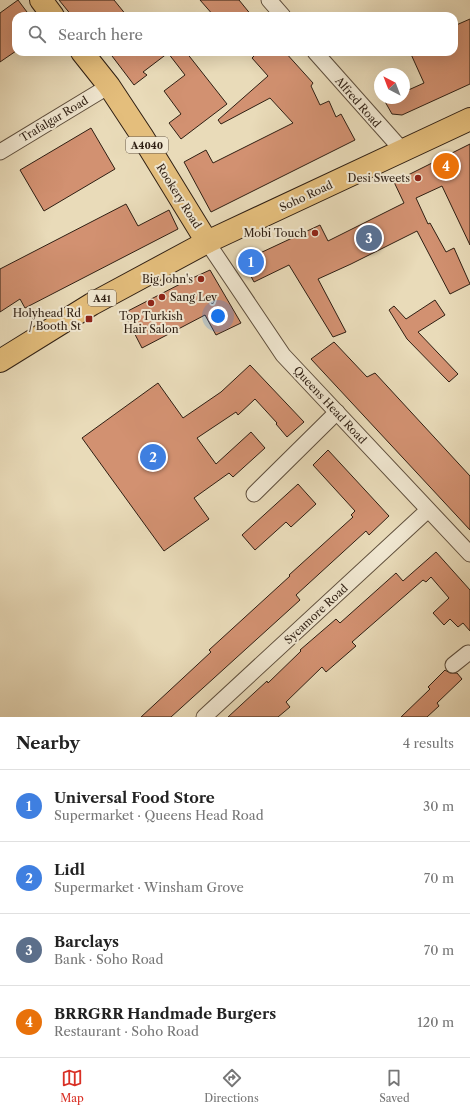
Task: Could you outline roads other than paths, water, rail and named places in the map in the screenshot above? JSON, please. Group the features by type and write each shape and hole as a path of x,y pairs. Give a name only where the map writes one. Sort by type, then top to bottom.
{"main road":[{"path":"41,0 50,12"},
{"name":"Rookery Road","path":"85,56 108,86 142,136 207,242"},
{"name":"Soho Road","path":"207,242 470,119"},
{"name":"A41","path":"0,361 92,304 207,242"}],"street":[{"path":"269,0 280,12"},
{"name":"Alfred Road","path":"318,56 403,151"},
{"name":"Trafalgar Road","path":"0,152 108,86"},
{"name":"Queens Head Road","path":"207,242 283,355 470,554"},
{"path":"254,494 337,412"},
{"name":"Sycamore Road","path":"204,717 428,510"},
{"path":"453,666 469,653"}],"place":[{"name":"BRRGRR Handmade Burgers","path":"446,166"},
{"name":"Desi Sweets","path":"418,178"},
{"name":"Mobi Touch","path":"315,233"},
{"name":"Barclays","path":"369,238"},
{"name":"Universal Food Store","path":"251,262"},
{"name":"Big John's","path":"201,279"},
{"name":"Sang Ley","path":"162,297"},
{"name":"Top Turkish Hair Salon","path":"151,303"},
{"name":"Holyhead Rd / Booth St","path":"89,319"},
{"name":"Lidl","path":"153,457"}]}
